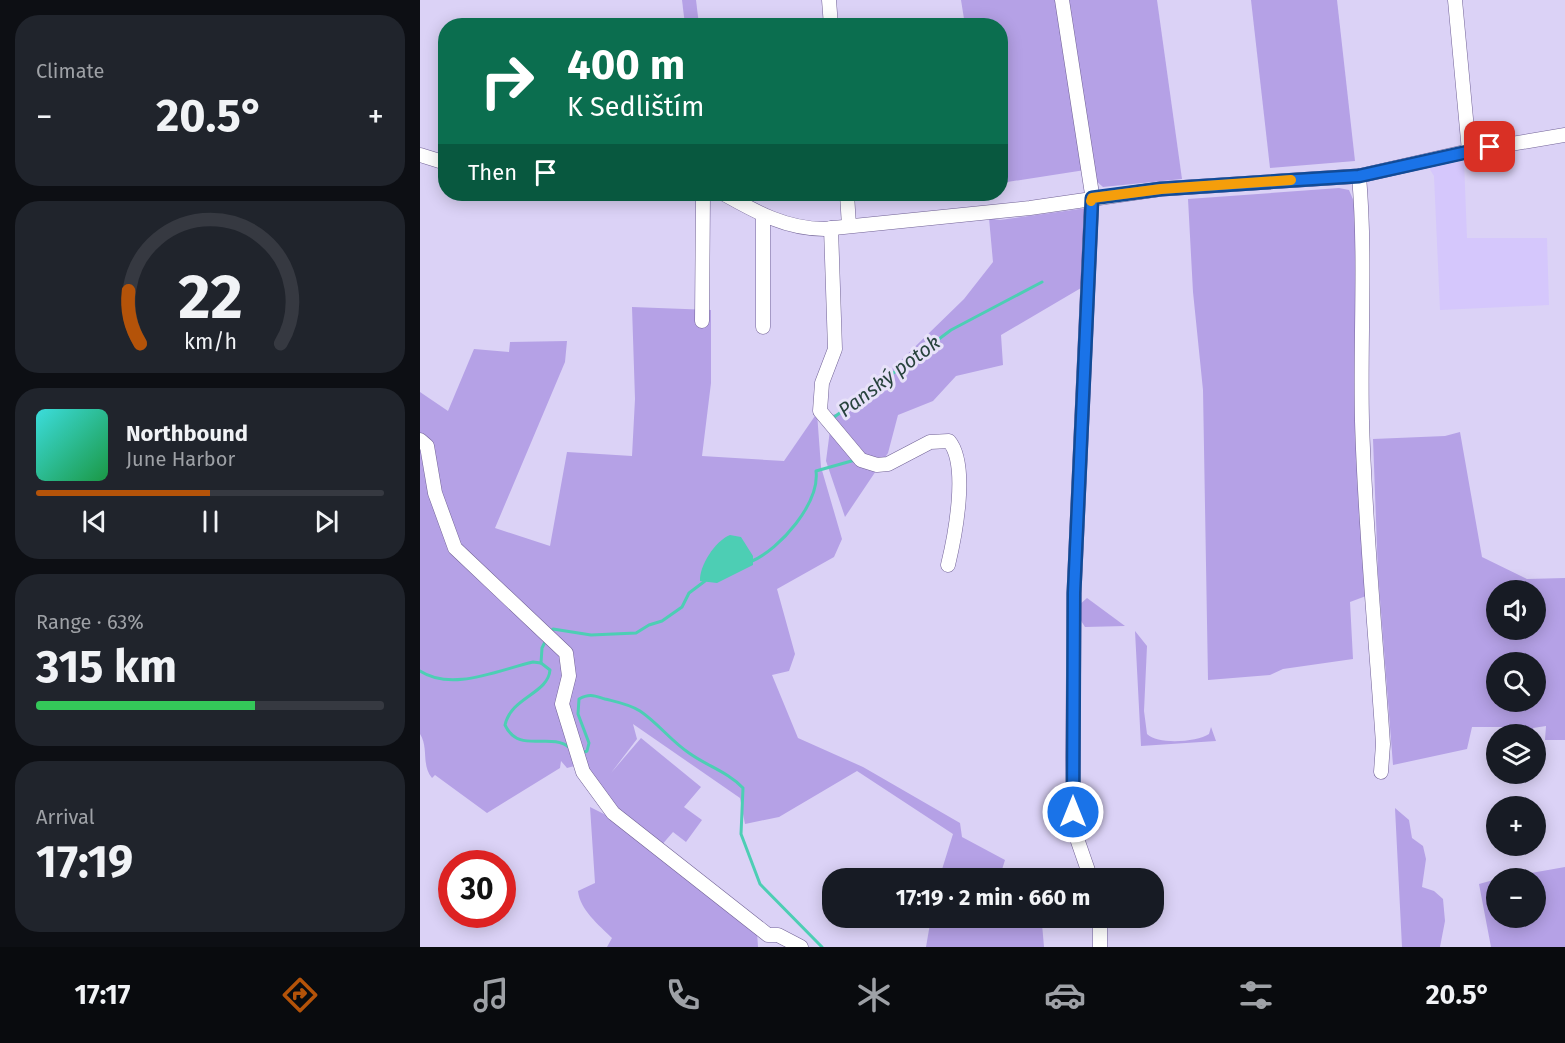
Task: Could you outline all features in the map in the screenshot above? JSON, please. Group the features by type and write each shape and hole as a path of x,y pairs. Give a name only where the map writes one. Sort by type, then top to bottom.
{"street":[{"path":"829,0 830,18"},
{"path":"1062,0 1092,198 1074,593 1074,830 1087,868"},
{"path":"1455,0 1469,150"},
{"path":"736,201 763,216 799,227 831,228 1030,208 1170,188 1359,176 1469,150 1565,135"},
{"path":"420,155 438,161"},
{"path":"1359,176 1364,290 1361,348 1362,424 1383,744 1381,772"},
{"path":"702,321 703,201"},
{"path":"847,201 849,226"},
{"path":"763,216 763,327"},
{"path":"831,228 835,349 822,383 820,411 861,460 878,465 888,464 930,442 949,441 956,450 958,477 957,530 948,565"},
{"path":"420,440 427,446 435,493 455,548 566,653 568,676 562,704 590,784 613,813 765,941 778,934 801,947"},
{"path":"1100,928 1100,947"}],"shaded area":[{"path":"682,0 696,0 698,18 684,18"},
{"path":"961,0 1058,0 1085,170 1008,182 1008,18 964,18"},
{"path":"1067,0 1157,0 1182,179 1103,187 1095,180"},
{"path":"1251,0 1337,0 1355,161 1270,168"},
{"path":"1464,161 1467,238 1547,238 1549,305 1440,310 1434,176 1429,168"},
{"path":"1339,188 1349,190 1355,204 1366,596 1350,602 1353,659 1283,669 1270,675 1208,680 1203,390 1193,292 1188,199"},
{"path":"1087,208 1081,288 1001,335 1003,365 956,376 933,401 898,415 888,453 845,517 826,461 832,415 850,410 964,299 993,262 989,218 1000,220"},
{"path":"632,307 711,310 711,383 702,456 784,461 817,413 821,467 842,539 834,557 777,589 795,654 789,671 772,675 798,738 863,767 960,823 962,837 1005,860 1002,868 942,868 953,834 857,771 779,817 745,824 740,798 633,724 637,739 611,773 641,738 701,787 684,807 702,820 686,842 673,832 660,847 620,815 578,765 567,768 561,761 560,768 487,813 435,775 432,778 427,768 423,739 420,734 420,392 448,411 474,349 509,352 510,342 567,341 565,362 495,528 550,546 567,452 632,456 635,399"},
{"path":"1460,432 1482,557 1527,579 1565,578 1565,740 1546,740 1546,724 1486,724 1486,727 1472,727 1467,749 1393,765 1378,574 1373,439 1445,436"},
{"path":"730,535 741,537 753,556 753,565 717,583 700,581 702,568 709,555 724,538"},
{"path":"1087,598 1125,626 1085,627 1078,616 1078,606"},
{"path":"1135,631 1147,646 1144,711 1147,734 1160,740 1187,740 1209,734 1211,727 1216,741 1141,746"},
{"path":"590,807 610,817 757,932 758,947 607,947 612,938 586,911 578,891 595,883"},
{"path":"1395,808 1409,820 1412,838 1423,846 1426,859 1422,887 1434,891 1443,899 1445,921 1440,947 1402,947"},
{"path":"1565,867 1565,947 1491,947 1487,928 1546,928 1546,870"},
{"path":"1486,882 1486,921 1479,884"},
{"path":"929,928 1042,928 1044,947 926,947"}],"waterway":[{"name":"Panský potok","path":"833,418 951,330 1042,282"},
{"name":"Panský potok","path":"752,561 786,536 796,524 812,497 816,484 816,471 855,460"},
{"name":"Panský potok","path":"551,631 553,629 591,635 636,633 649,625 662,621 682,607 689,593 705,581"},
{"name":"Panský potok","path":"541,663 542,648 546,640"},
{"path":"420,671 446,680 490,674 533,662 541,663 550,670 548,678 543,685 514,708 505,725 518,739 553,741 570,748"},
{"path":"582,753 587,751 589,743 578,714 579,699 595,696 640,711 682,748 737,782 743,788 741,834 760,884 822,947"}],"slow traffic":[{"path":"1091,201 1092,198 1161,189 1291,180"}],"route":[{"path":"1073,812 1074,593 1092,198 1161,189 1359,176 1490,147"}]}
